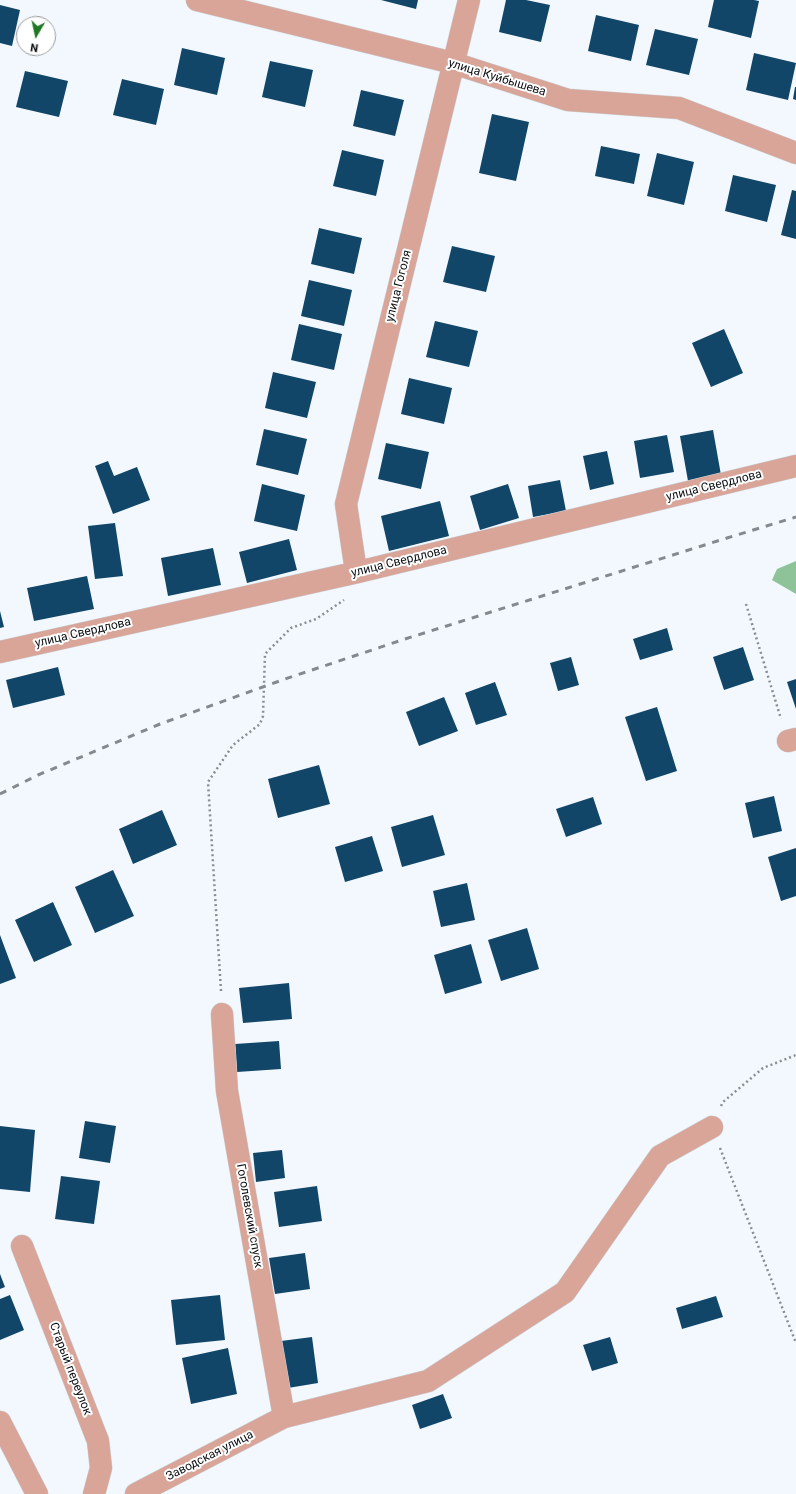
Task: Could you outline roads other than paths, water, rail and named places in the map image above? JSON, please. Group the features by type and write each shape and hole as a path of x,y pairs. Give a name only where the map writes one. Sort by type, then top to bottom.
{"street":[{"name":"улица Куйбышева","path":"197,0 453,63 568,100 679,108 796,152"},
{"name":"улица Гоголя","path":"358,572 355,565 346,504 469,0"},
{"name":"улица Свердлова","path":"0,652 358,572 796,466"},
{"name":"Гоголевский спуск","path":"222,1014 227,1091 284,1417"},
{"name":"Заводская улица","path":"136,1494 284,1417 428,1381 565,1292 660,1156 712,1127"},
{"name":"Старый переулок","path":"22,1246 98,1441 101,1468 94,1494"},
{"path":"0,1422 37,1494"}],"railway":[{"path":"0,794 38,775 160,724 285,679 405,639 796,517"}]}
